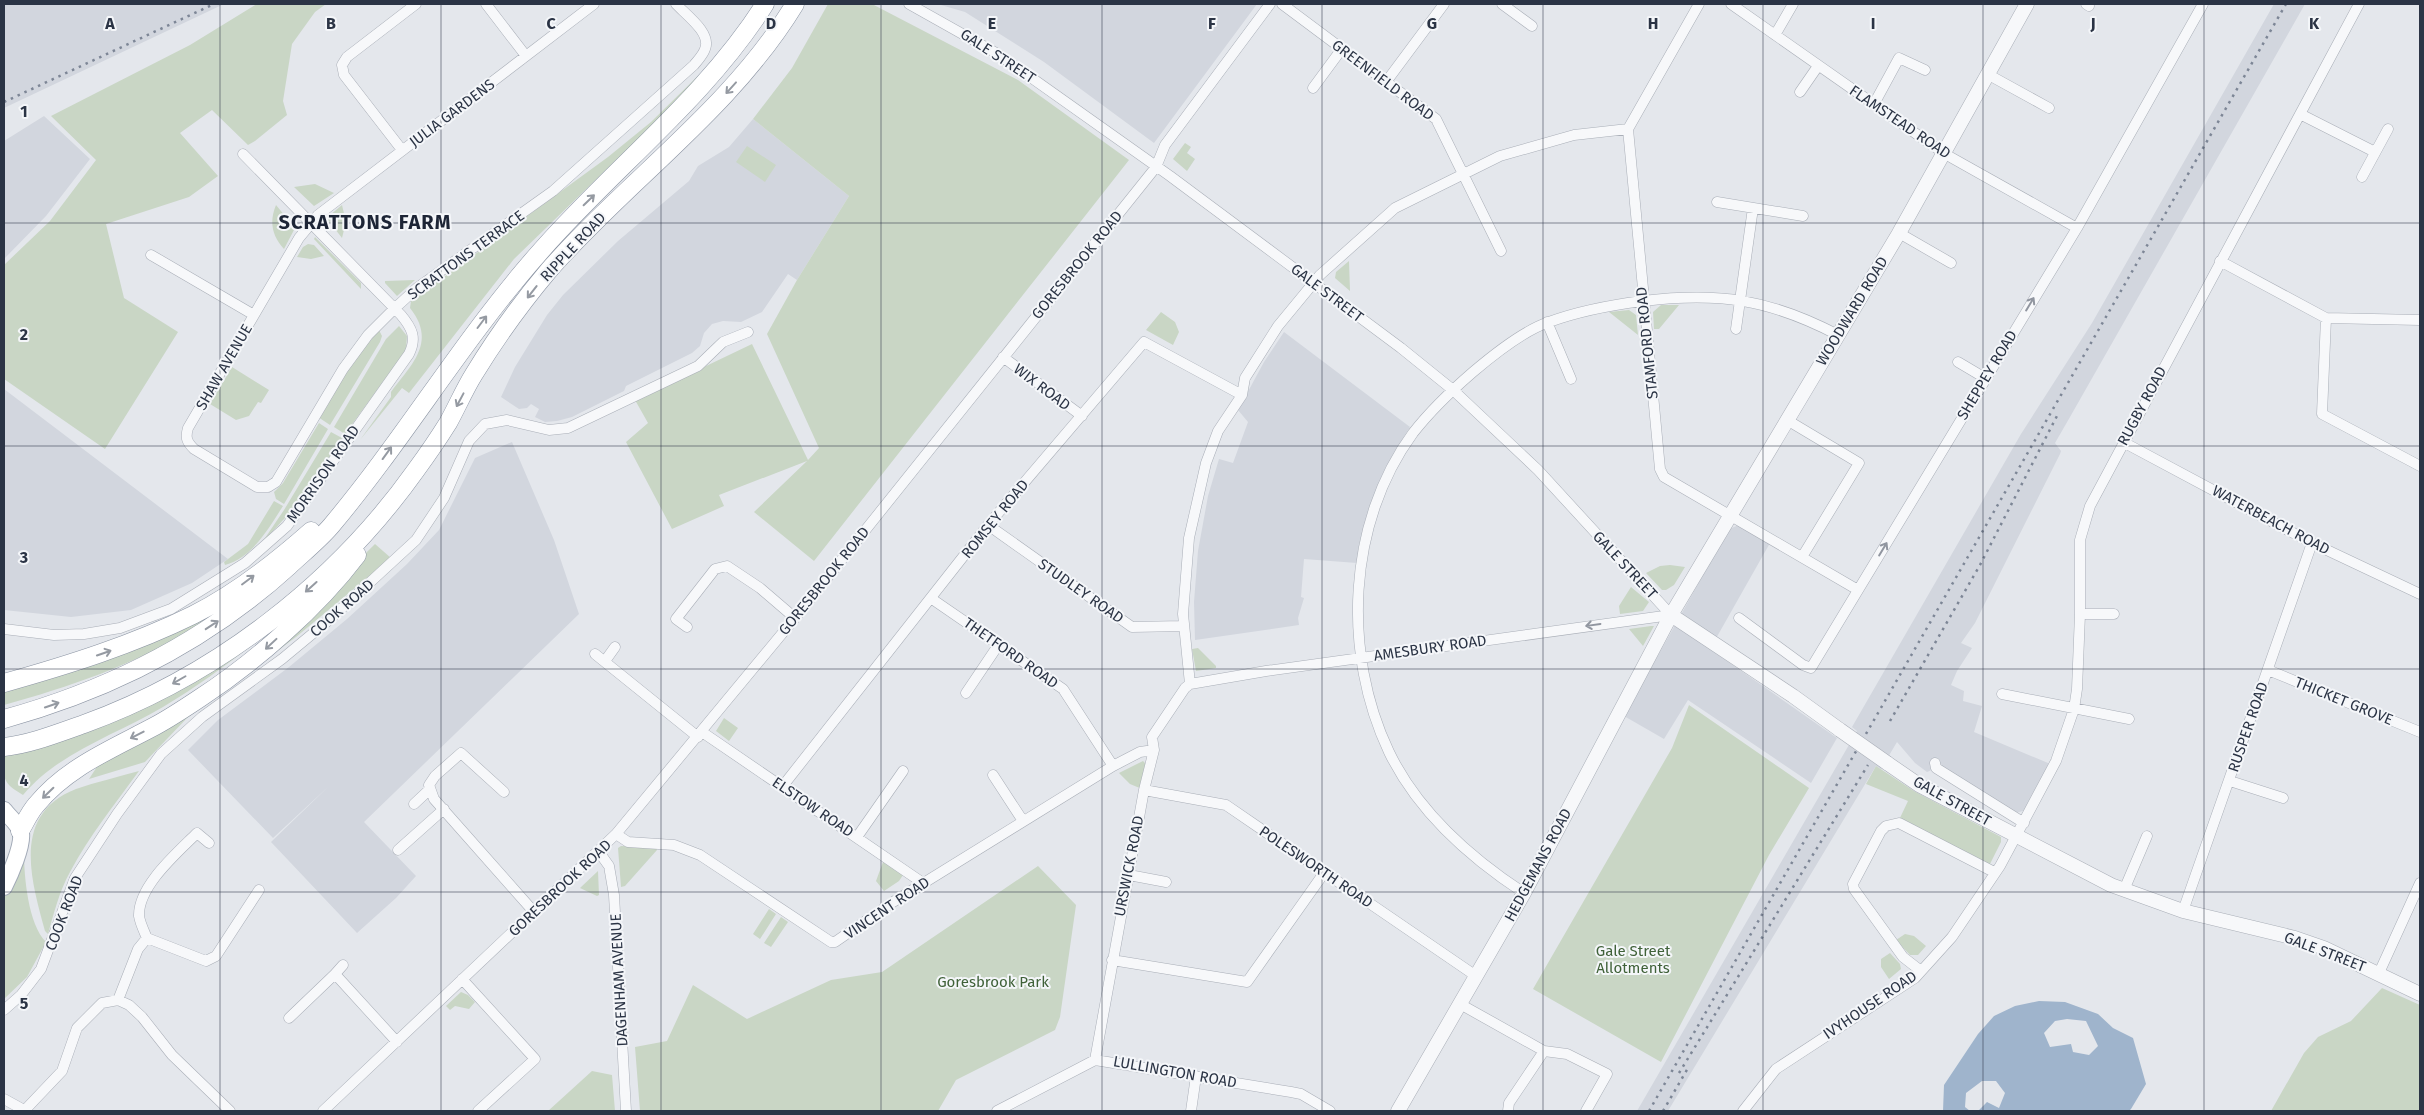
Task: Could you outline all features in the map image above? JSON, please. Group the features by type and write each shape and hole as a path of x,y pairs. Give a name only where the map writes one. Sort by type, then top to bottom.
{"highway":[{"name":"RIPPLE ROAD","path":"357,492 510,286 559,229 657,134 721,66 743,39 765,4"},
{"name":"RIPPLE ROAD","path":"382,515 446,425 473,374 548,272 579,237 697,125 762,51 795,4"},
{"path":"5,681 112,650 194,614 240,586 301,540 357,492"},
{"path":"4,719 83,694 124,676 183,644 236,609 274,580 331,526 357,492"},
{"path":"9,746 97,719 140,701 204,666 255,632 293,603 329,570 382,515"},
{"path":"20,832 37,804 66,776 84,763 158,725 201,698 262,652 341,575 363,547 382,515"}],"main road":[{"path":"4,810 20,832 21,841 4,888"},
{"path":"4,864 17,854"}],"street":[{"path":"402,150 344,75 342,65 347,57 416,4"},
{"path":"486,4 526,56"},
{"name":"JULIA GARDENS","path":"310,223 402,150 594,4"},
{"name":"SCRATTONS TERRACE","path":"257,487 268,488 276,482 343,369 368,335 394,309 424,283 553,191 694,65 707,44 702,32 676,4"},
{"name":"GALE STREET","path":"909,4 998,54 1314,283 1452,390 1538,470 1671,615 1793,696 1919,785 2124,890 2183,911 2295,938 2324,948 2420,994"},
{"name":"GORESBROOK ROAD","path":"323,1111 616,834 700,735 795,618 1156,167 1165,145 1270,4"},
{"name":"GREENFIELD ROAD","path":"1282,4 1341,50 1436,119 1501,251"},
{"path":"1386,82 1444,4"},
{"path":"1502,4 1532,26"},
{"path":"1190,684 1183,626 1189,538 1206,463 1218,431 1242,395 1245,378 1269,338 1308,287 1395,208 1500,156 1550,141 1598,131 1628,129 1699,4"},
{"name":"FLAMSTEAD ROAD","path":"1730,4 1945,154 2077,228"},
{"path":"1775,35 1793,4"},
{"name":"WOODWARD ROAD","path":"1671,615 1945,154 2027,4"},
{"name":"SHEPPEY ROAD","path":"1739,618 1811,668 2077,228 2204,4"},
{"name":"RUGBY ROAD","path":"2016,836 2056,761 2074,709 2077,689 2080,614 2080,540 2090,506 2359,4"},
{"path":"1313,88 1341,50"},
{"path":"1874,104 1898,58 1925,70"},
{"path":"1800,92 1818,66"},
{"path":"1989,75 2049,108"},
{"path":"2300,114 2375,152"},
{"name":"STAMFORD ROAD","path":"1628,129 1660,469 1664,477 1858,590"},
{"path":"2362,177 2388,129"},
{"name":"MORRISON ROAD","path":"4,629 54,635 84,634 120,628 152,617 184,602 250,559 287,526 409,354 414,340 411,328 244,154"},
{"path":"1717,202 1803,216"},
{"path":"1736,329 1742,300 1753,208"},
{"name":"SHAW AVENUE","path":"257,487 194,449 187,442 186,435 254,315 310,223"},
{"path":"1899,232 1951,263"},
{"path":"152,255 254,315"},
{"path":"2220,261 2326,318 2420,320"},
{"path":"1524,893 1492,872 1449,835 1425,809 1390,753 1370,701 1361,658 1358,605 1360,571 1375,508 1391,471 1412,436 1433,408 1495,354 1547,322 1601,307 1695,296 1742,300 1790,313 1838,335"},
{"path":"2326,318 2322,414 2420,466"},
{"path":"1547,322 1572,378"},
{"name":"COOK ROAD","path":"4,1017 7,1008 41,969 49,953 75,878 147,771 180,734 315,631 416,540 444,498 469,441 475,432 485,424 506,420 549,430 568,428 698,366 723,342 748,332"},
{"name":"ROMSEY ROAD","path":"782,787 932,599 988,525 1144,342 1242,395"},
{"name":"WIX ROAD","path":"1004,357 1082,416"},
{"path":"1958,362 1985,378"},
{"path":"1787,420 1859,463 1802,558"},
{"name":"WATERBEACH ROAD","path":"2124,442 2312,543 2420,594"},
{"name":"STUDLEY ROAD","path":"988,525 1132,627 1183,626"},
{"name":"RUSPER ROAD","path":"2183,911 2312,543"},
{"path":"687,626 676,619 715,569 726,566 760,588 795,618"},
{"name":"THETFORD ROAD","path":"932,599 1063,689 1112,766"},
{"path":"2080,614 2114,614"},
{"name":"AMESBURY ROAD","path":"1190,684 1266,671 1671,615"},
{"name":"HEDGEMANS ROAD","path":"1398,1111 1524,893 1671,615"},
{"path":"966,693 999,644"},
{"path":"605,661 615,647"},
{"name":"ELSTOW ROAD","path":"595,654 700,735 782,787 923,883"},
{"name":"THICKET GROVE","path":"2268,670 2420,732"},
{"name":"URSWICK ROAD","path":"1095,1060 1144,790 1154,750 1152,737 1185,688 1190,684"},
{"path":"2002,694 2129,719"},
{"name":"VINCENT ROAD","path":"616,834 628,842 674,845 700,855 831,942 839,941 923,883 1112,766 1140,752 1154,750"},
{"path":"504,792 461,754 435,776 429,784 434,799 534,912"},
{"name":"GALE STREET","path":"1935,762 1936,768 2024,823"},
{"path":"857,837 903,771"},
{"path":"993,775 1023,821"},
{"path":"2230,781 2283,798"},
{"path":"414,804 430,789"},
{"name":"POLESWORTH ROAD","path":"1144,790 1226,805 1476,976"},
{"path":"398,850 444,809"},
{"path":"1921,971 1895,947 1854,889 1853,884 1881,831 1886,826 1899,823 1994,872"},
{"path":"209,843 197,832 162,867 140,903 139,918 147,938 206,961 216,956 259,890"},
{"name":"IVYHOUSE ROAD","path":"1743,1111 1776,1069 1807,1047 1862,1014 1921,971 1952,937 2016,836"},
{"path":"2124,890 2147,836"},
{"name":"DAGENHAM AVENUE","path":"599,852 608,866 614,894 626,1111"},
{"path":"1112,960 1247,982 1324,872"},
{"path":"1129,875 1166,882"},
{"path":"2379,973 2420,883"},
{"path":"118,1000 138,949 147,938"},
{"path":"289,1018 343,965"},
{"path":"335,974 397,1042"},
{"path":"462,980 534,1059 478,1111"},
{"path":"4,1099 24,1111 62,1071 77,1028 102,1003 118,1000 129,1004 142,1017 172,1055 230,1111"},
{"path":"1460,1004 1544,1051 1567,1054 1607,1074 1586,1111"},
{"path":"1508,1111 1509,1103 1544,1051"},
{"name":"LULLINGTON ROAD","path":"997,1111 1095,1060 1301,1094 1330,1111"},
{"path":"1191,1111 1196,1076"}],"shaded area":[{"path":"4,4 224,4 4,108"},
{"path":"942,4 1257,4 1154,143 1044,62 965,12"},
{"path":"2274,4 2305,4 2055,443 2061,451 2060,454 1975,623 1961,643 1972,648 1957,671 1951,685 1964,691 1963,701 1982,706 1974,732 2048,763 2049,766 2026,810 2016,813 1941,766 1927,772 1915,763 1897,742 1881,769 1876,766 1668,1111 1637,1111 1857,731 1852,727 2021,434 2092,323"},
{"path":"44,116 90,159 46,216 4,259 4,141"},
{"path":"753,119 849,196 797,280 788,274 762,312 741,322 723,321 712,324 704,333 700,346 692,353 626,386 624,391 572,417 545,422 535,417 539,409 531,404 527,408 519,409 501,397 515,367 547,315 563,295 618,241 689,181 698,166 729,147"},
{"path":"1284,332 1410,427 1393,454 1376,493 1359,544 1357,563 1304,559 1301,597 1304,598 1298,618 1299,625 1195,640 1194,602 1198,551 1208,496 1219,459 1233,463 1248,422 1238,410 1264,362"},
{"path":"4,389 228,559 192,583 131,610 71,617 4,610"},
{"path":"512,442 554,540 579,614 364,822 416,876 396,898 357,933 271,842 329,786 273,838 188,750 218,720 289,667 347,619 407,564 439,530 475,458"},
{"path":"1739,525 1770,543 1710,649 1837,738 1811,783 1688,700 1664,739 1624,716 1729,529"}],"green space":[{"path":"257,4 326,4 315,12 292,44 283,101 287,115 248,145 212,110 180,133 218,176 189,197 106,224 124,298 178,332 105,449 4,379 4,265 50,221 96,160 51,116 190,45"},
{"path":"828,4 872,4 1018,80 1129,160 814,561 754,512 807,461 719,495 724,506 672,529 626,442 648,423 635,400 752,344 808,460 819,448 767,334 797,280 849,196 753,119 792,68"},
{"path":"710,64 708,71 514,259 409,393 402,388 360,440 391,397 391,392 407,372 419,352 421,332 418,320 410,308 411,301 608,157 651,122"},
{"path":"1185,143 1191,147 1187,153 1195,159 1187,171 1173,159"},
{"path":"747,146 776,165 765,182 736,162"},
{"path":"315,184 334,193 314,206 294,187"},
{"path":"276,205 295,228 284,249 274,234 272,223"},
{"path":"342,205 346,222 342,238 328,220 329,216"},
{"path":"315,237 361,283 361,289 314,239"},
{"path":"308,244 314,245 324,256 311,259 297,257 303,247"},
{"path":"1349,261 1350,291 1335,278 1336,272"},
{"path":"415,280 397,296 385,283 385,281"},
{"path":"1661,305 1679,305 1659,329 1654,329 1653,312"},
{"path":"1629,310 1636,315 1638,335 1609,312"},
{"path":"1161,312 1175,322 1179,332 1173,345 1146,330"},
{"path":"399,326 407,336 406,350 345,434 334,427 386,339"},
{"path":"379,330 382,336 380,342 330,425 318,417 351,364"},
{"path":"232,367 269,390 261,403 258,402 249,416 236,420 210,404"},
{"path":"319,423 328,429 284,504 276,499 274,492 283,483"},
{"path":"331,432 342,438 296,506 261,544 284,510"},
{"path":"274,501 283,506 259,541 244,556 225,565 224,562 248,544"},
{"path":"375,544 391,558 296,637 187,718 145,762 89,779 104,756 286,632"},
{"path":"1660,566 1685,567 1674,585 1666,590 1662,590 1646,573"},
{"path":"267,577 202,624 170,643 76,683 4,705 4,690"},
{"path":"1631,587 1649,602 1643,611 1620,614 1619,606"},
{"path":"1654,626 1643,646 1629,629"},
{"path":"260,639 176,699 89,745 53,767 23,795 7,783 4,775 4,755"},
{"path":"1198,648 1216,668 1196,671 1192,649"},
{"name":"Gale Street Allotments","path":"1689,705 1809,788 1769,855 1661,1062 1533,989 1672,748"},
{"path":"724,718 738,728 729,741 716,731"},
{"path":"1143,761 1146,764 1142,789 1130,784 1119,773"},
{"path":"1876,766 1914,791 2001,837 2001,842 1990,864 1983,864 1899,820 1908,801 1866,784"},
{"path":"139,771 77,859 63,887 48,934 45,931 35,891 32,870 31,850 34,831 42,815 55,800 76,789"},
{"path":"621,846 656,847 657,850 625,886 621,887 618,848"},
{"path":"24,852 26,886 31,912 40,934 46,942 27,977 4,999 4,887"},
{"path":"883,862 903,875 899,881 884,891 876,881"},
{"name":"Goresbrook Park","path":"1038,866 1076,905 1060,1017 1055,1030 956,1080 938,1111 640,1111 635,1047 667,1041 693,985 747,1019 831,980 882,972"},
{"path":"598,871 599,895 597,896 580,888"},
{"path":"769,909 776,914 760,939 753,934"},
{"path":"781,917 788,922 771,947 764,943"},
{"path":"1905,934 1914,936 1926,946 1918,955 1910,955 1896,940"},
{"path":"1890,953 1900,964 1901,969 1889,979 1881,967 1881,959"},
{"path":"2382,988 2420,1005 2420,1111 2271,1111 2304,1053 2318,1037 2351,1021"},
{"path":"461,992 468,995 475,1002 469,1009 455,1006 450,1010 446,1006"},
{"path":"592,1071 612,1075 615,1111 548,1111"}],"water":[{"path":"2039,1001 2065,1002 2098,1014 2113,1028 2133,1038 2146,1084 2131,1109 2129,1111 1978,1111 1987,1102 1999,1108 2005,1093 1996,1081 1982,1081 1966,1093 1965,1107 1970,1111 1943,1111 1944,1085 1978,1034 1994,1016 2015,1006","holes":["2067,1019 2086,1021 2098,1046 2089,1055 2073,1052 2071,1044 2050,1047 2044,1033 2055,1021"]}],"railway":[{"path":"4,102 214,4"},
{"path":"1649,1111 2286,4"},
{"path":"1890,721 1980,565 2058,414"},
{"path":"1679,1073 1868,765"},
{"path":"1663,1111 1688,1068"}],"district":[{"name":"SCRATTONS FARM","path":"365,222"}]}
